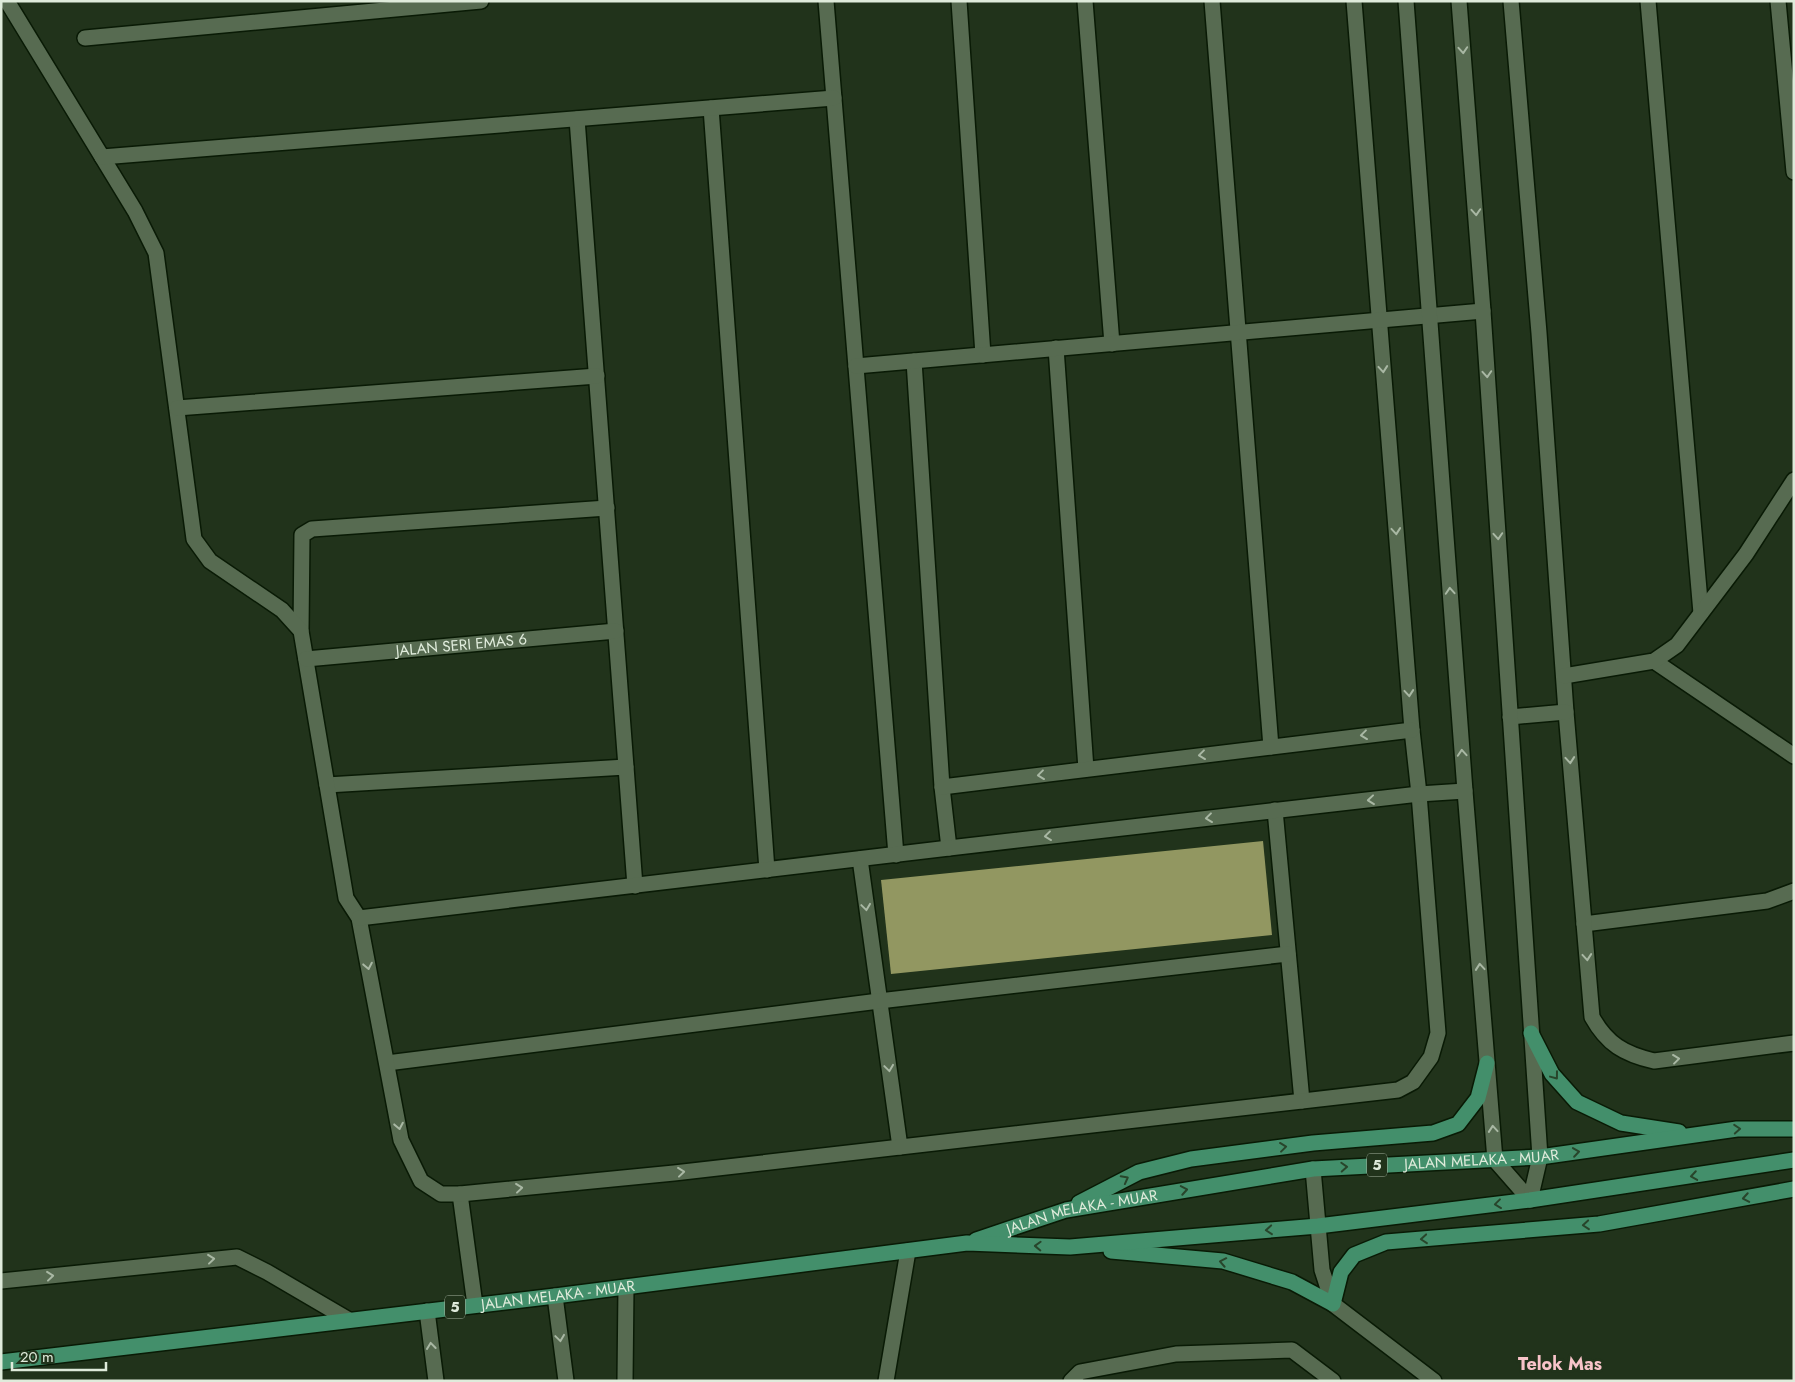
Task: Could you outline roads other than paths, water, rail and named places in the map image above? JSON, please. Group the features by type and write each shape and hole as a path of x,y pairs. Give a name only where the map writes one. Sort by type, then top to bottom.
{"main road":[{"path":"1531,1033 1552,1074 1577,1102 1621,1123 1694,1135"},
{"path":"1066,1210 1139,1172 1191,1159 1313,1143 1433,1133 1458,1124 1478,1098 1487,1063"},
{"name":"JALAN MELAKA - MUAR","path":"967,1243 1066,1210 1313,1168 1540,1157 1737,1129 1794,1129"},
{"name":"JALAN MELAKA - MUAR","path":"1,1362 554,1296 967,1243 1070,1247 1318,1226 1530,1200 1794,1160"},
{"path":"1070,1247 1223,1261 1292,1282 1333,1304 1341,1272 1354,1254 1386,1242 1599,1224 1794,1189"}],"street":[{"path":"7,1 135,211 156,253 194,539 210,561 282,610 301,631"},
{"path":"85,38 481,1"},
{"path":"826,1 896,855"},
{"path":"960,1 983,355"},
{"path":"1086,1 1112,344"},
{"path":"1212,1 1271,747"},
{"path":"607,508 312,529 302,535 301,631 346,898 359,918 401,1140 421,1181 441,1194 460,1194 684,1172 1398,1090 1414,1082 1431,1057 1438,1033 1354,1"},
{"path":"1406,1 1465,790 1481,968 1495,1160 1530,1200"},
{"path":"1459,1 1483,311 1540,1157 1530,1200"},
{"path":"1510,1 1539,333 1566,712 1592,1017 1601,1033 1617,1047 1635,1057 1654,1061 1794,1043"},
{"path":"1648,1 1701,613"},
{"path":"1778,1 1794,172"},
{"path":"102,157 834,98"},
{"path":"711,108 767,870"},
{"path":"577,119 635,886"},
{"path":"856,366 1483,311"},
{"path":"1056,348 1086,769"},
{"path":"914,361 942,787 949,848"},
{"path":"177,408 597,376"},
{"path":"1564,676 1654,661 1677,645 1746,554 1794,480"},
{"name":"JALAN SERI EMAS 6","path":"306,659 616,631"},
{"path":"1654,661 1794,756"},
{"path":"1510,717 1566,712"},
{"path":"942,787 1412,730"},
{"path":"327,785 626,767"},
{"path":"359,918 1275,810 1465,790"},
{"path":"1275,810 1302,1101"},
{"path":"860,859 900,1147"},
{"path":"1584,924 1767,901 1794,891"},
{"path":"387,1063 879,1001 1288,954"},
{"path":"1313,1168 1322,1270 1333,1304 1434,1381"},
{"path":"460,1194 474,1305"},
{"path":"886,1381 908,1251"},
{"path":"1,1281 237,1257 268,1272 349,1320"},
{"path":"625,1381 626,1287"},
{"path":"554,1296 566,1381"},
{"path":"427,1311 436,1381"},
{"path":"1080,1378 1176,1354 1292,1350 1333,1381"}],"district":[{"name":"Telok Mas","path":"1560,1364"}]}
